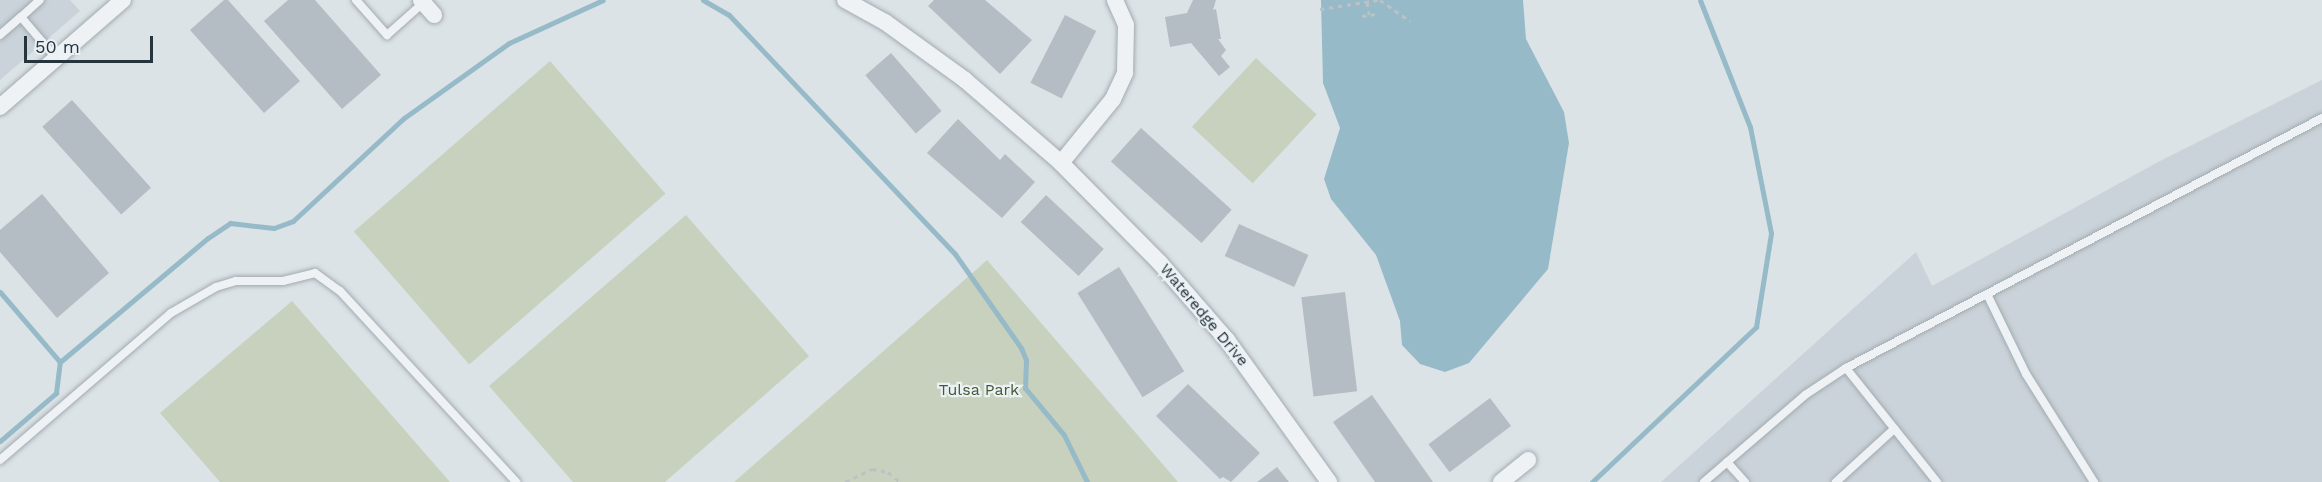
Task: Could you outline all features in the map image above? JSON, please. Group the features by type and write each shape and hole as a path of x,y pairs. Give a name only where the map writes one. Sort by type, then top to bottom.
{"street":[{"path":"1,105 123,0"},
{"name":"Wateredge Drive","path":"845,0 885,22 965,80 1061,163 1160,262 1227,340 1329,482"},
{"path":"1061,163 1113,99 1125,73 1125,25 1115,0"},
{"path":"1501,482 1528,460"}],"lane":[{"path":"0,35 40,0"},
{"path":"356,0 387,35 426,6"},
{"path":"21,17 56,58"},
{"path":"1704,482 1805,395 1846,368 2322,118"},
{"path":"0,460 180,308 216,287 236,281 283,281 315,273 340,291 516,482"},
{"path":"1987,294 2026,374 2094,482"},
{"path":"1846,368 1937,482"},
{"path":"1836,482 1894,429"},
{"path":"1727,462 1745,482"}],"path":[{"path":"1347,0 1348,5"},
{"path":"1320,9 1379,0 1410,21"},
{"path":"1367,2 1369,15"},
{"path":"1362,16 1375,14"},
{"path":"845,482 872,469 888,472 900,482"}],"shaded area":[{"path":"0,0 70,0 80,11 0,80"},
{"path":"2322,80 2322,482 1661,482 1916,252 1932,286 2158,162"}],"green space":[{"path":"1256,58 1317,115 1253,183 1192,127"},
{"path":"550,61 665,194 469,364 354,232"},
{"path":"686,215 809,356 665,482 573,482 489,386"},
{"name":"Tulsa Park","path":"987,260 1178,482 734,482 977,269"},
{"path":"292,301 450,482 220,482 160,413"}],"water":[{"path":"1321,0 1523,0 1526,39 1564,112 1569,143 1548,269 1469,363 1445,372 1420,364 1402,345 1400,321 1376,255 1331,199 1324,179 1340,128 1323,83"}],"building":[{"path":"224,0 228,0 300,81 264,113 190,30"},
{"path":"288,0 315,0 381,75 342,109 264,21"},
{"path":"934,0 985,0 1032,40 1000,74 928,6"},
{"path":"1193,0 1216,0 1213,10 1216,9 1221,39 1218,39 1226,50 1221,56 1230,67 1219,76 1191,43 1170,47 1165,17 1187,13"},
{"path":"1065,15 1096,31 1062,99 1030,83"},
{"path":"891,53 942,111 916,133 865,75"},
{"path":"72,100 151,188 121,214 42,127"},
{"path":"958,119 1000,160 1005,154 1035,182 1002,218 927,153"},
{"path":"1141,128 1232,210 1202,243 1111,161"},
{"path":"42,194 109,273 57,318 0,252 0,230"},
{"path":"1046,195 1104,249 1079,276 1021,222"},
{"path":"1239,224 1308,255 1294,287 1225,256"},
{"path":"1119,267 1184,371 1143,397 1077,293"},
{"path":"1345,292 1357,391 1314,397 1301,297"},
{"path":"1188,384 1260,453 1231,482 1223,477 1220,479 1156,416"},
{"path":"1372,395 1433,482 1375,482 1333,422"},
{"path":"1490,398 1511,426 1450,472 1429,444"},
{"path":"1277,467 1289,482 1257,482"}],"waterway":[{"path":"0,441 56,393 60,362 208,238 230,223 274,228 293,221 404,118 509,43 603,0"},
{"path":"703,0 729,15 955,254 1021,348 1026,360 1025,388 1064,435 1087,482"},
{"path":"1592,482 1756,327 1771,233 1750,127 1700,0"},
{"path":"0,292 60,362"}]}
